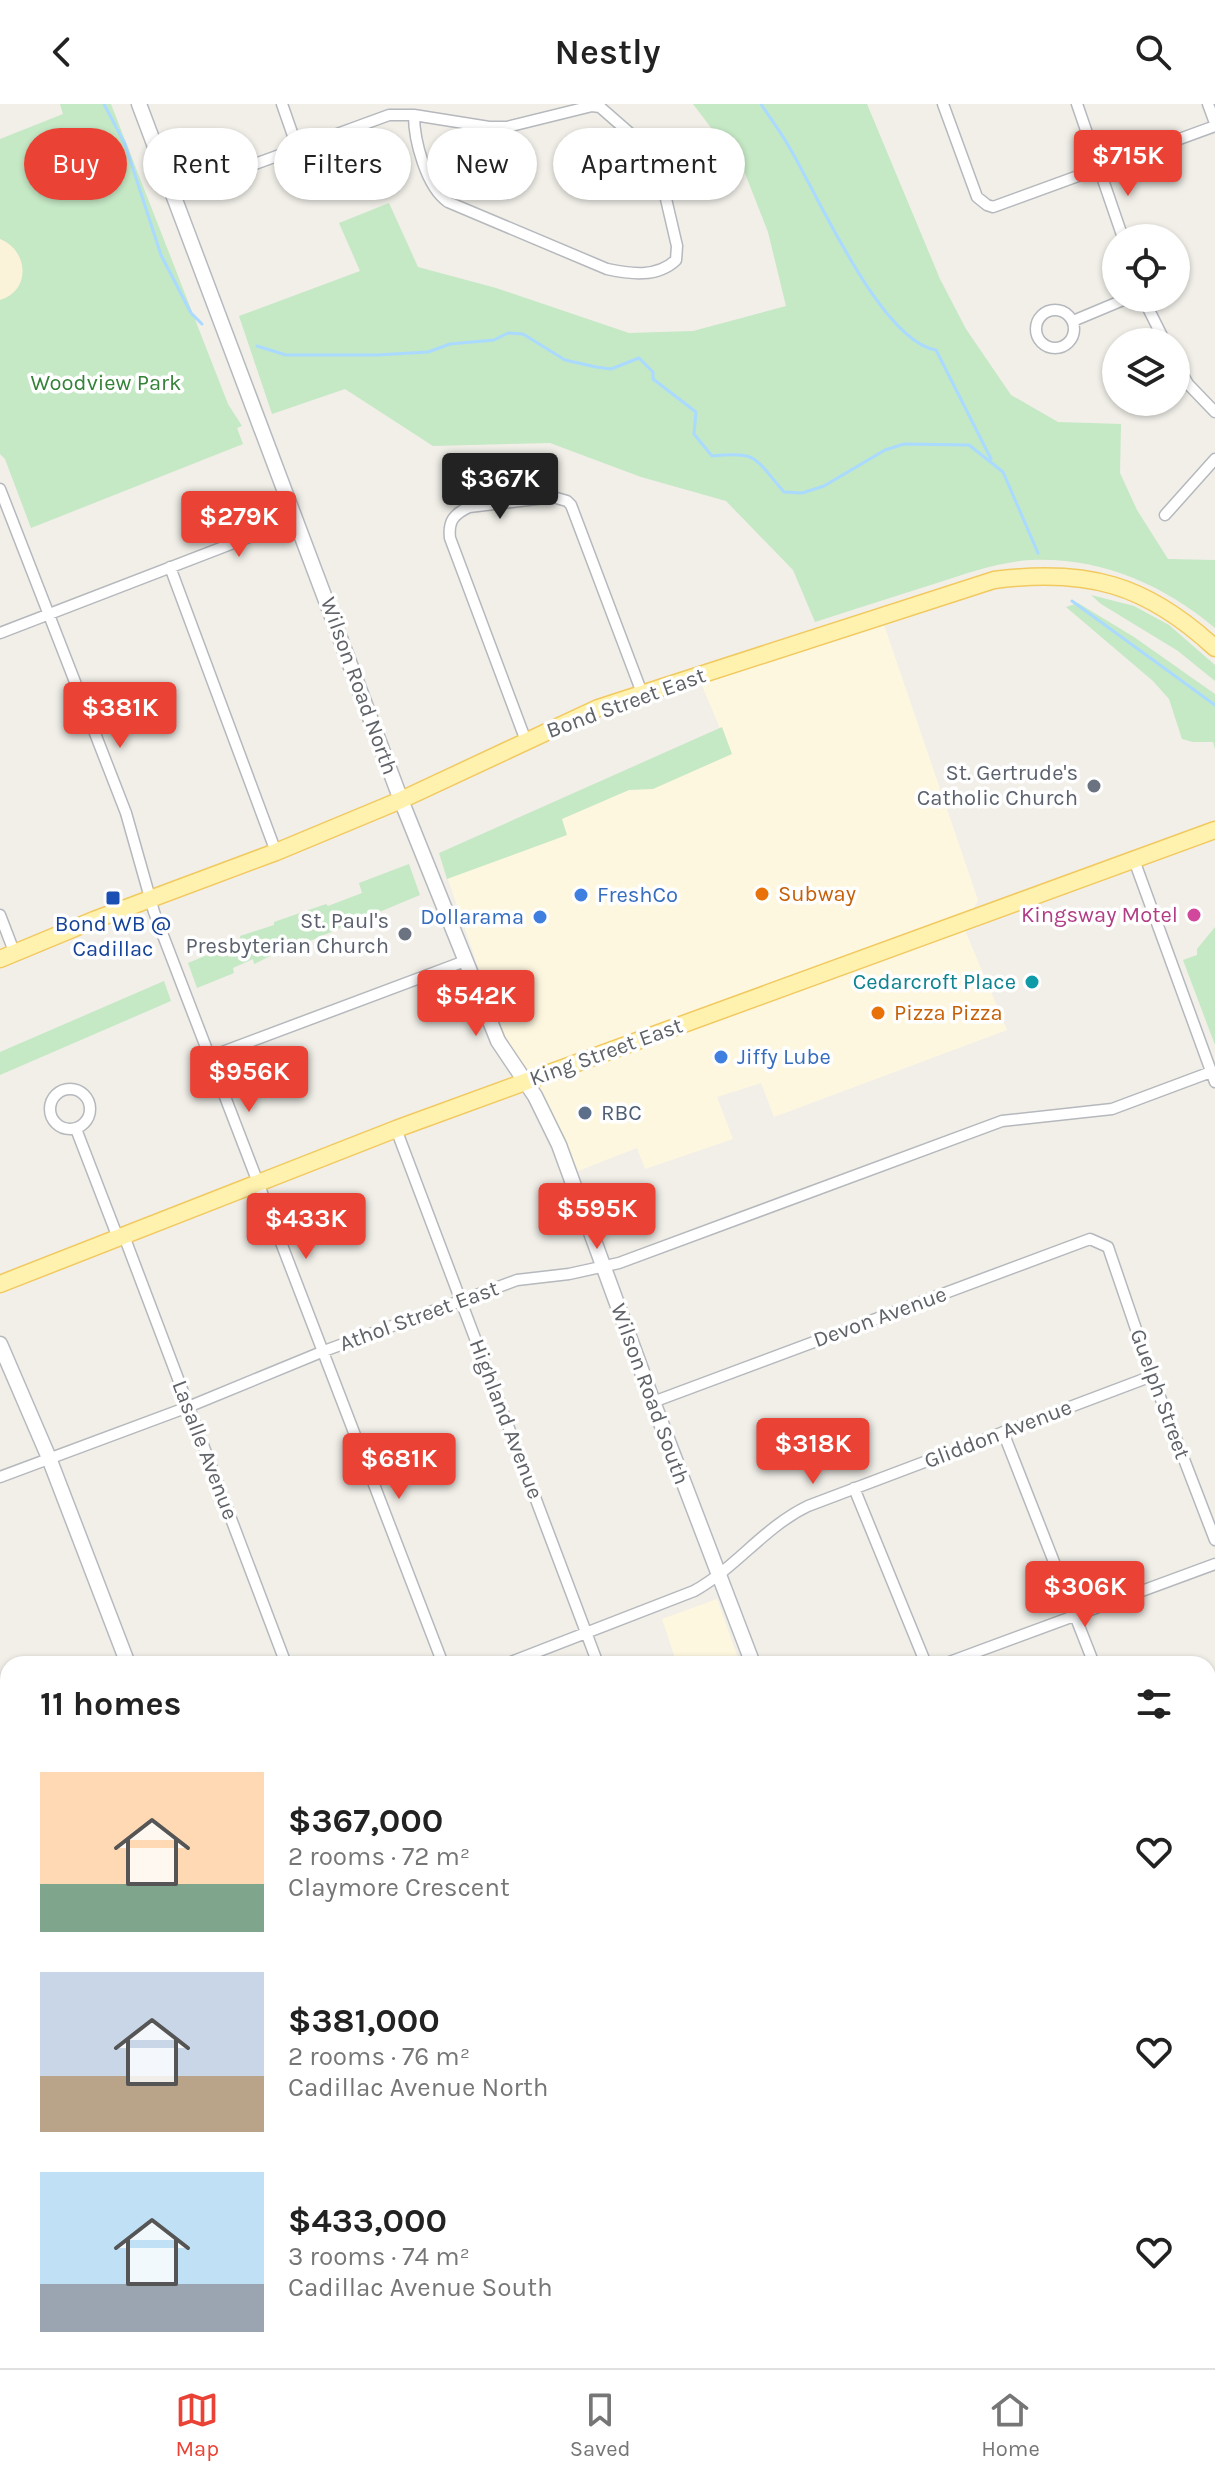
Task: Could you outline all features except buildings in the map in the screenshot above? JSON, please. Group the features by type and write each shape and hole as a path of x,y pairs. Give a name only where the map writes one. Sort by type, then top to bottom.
{"main road":[{"name":"Wilson Road North","path":"139,104 148,128"},
{"name":"Wilson Road North","path":"175,200 401,800 465,961 498,1041 526,1081"},
{"name":"Bond Street East","path":"7,956 401,800 598,708 994,580 1027,576 1080,577 1107,583 1175,613 1215,648"},
{"name":"King Street East","path":"0,1284 396,1129 1215,830"},
{"name":"Wilson Road South","path":"526,1081 559,1145 750,1656"},
{"path":"0,1344 49,1458 125,1656"}],"street":[{"path":"282,104 290,128"},
{"path":"943,104 977,197 993,207 1215,124 1208,104"},
{"path":"1077,104 1118,224"},
{"path":"352,128 389,115 414,115 507,127 592,106 600,107 656,156 677,246 676,260 657,272 625,273 607,269 448,202 433,187 414,134 414,115"},
{"path":"1073,321 1102,309"},
{"path":"1190,386 1215,412"},
{"path":"1165,515 1215,459"},
{"path":"0,489 126,813 151,898 209,1057 440,1656"},
{"path":"526,741 450,538 451,521 457,512 469,507 553,497 567,501 642,693"},
{"path":"0,633 296,519"},
{"path":"170,567 276,852"},
{"path":"1134,860 1213,1077"},
{"path":"0,915 7,956"},
{"path":"209,1057 465,961"},
{"name":"Athol Street East","path":"0,1477 461,1300 529,1277 569,1274 634,1258 1002,1121 1112,1109 1213,1077"},
{"path":"63,1090 75,1090 87,1100 89,1114 76,1129 64,1128 49,1112 52,1100 63,1090"},
{"name":"Lasalle Avenue","path":"76,1129 188,1407 283,1656"},
{"name":"Highland Avenue","path":"396,1129 595,1656"},
{"name":"Devon Avenue","path":"653,1402 1090,1239 1108,1247"},
{"name":"Guelph Street","path":"1108,1247 1152,1376 1215,1540"},
{"name":"Gliddon Avenue","path":"527,1656 694,1591 791,1514 1152,1376"},
{"path":"1003,1432 1091,1656"},
{"path":"854,1488 923,1656"},
{"path":"965,1656 1215,1564"}],"shaded area":[{"path":"883,622 978,900 964,928 1007,1030 774,1117 761,1083 717,1097 733,1139 645,1169 637,1148 578,1171 564,1140 505,1045 439,853 722,733 701,683"},
{"path":"717,1599 737,1656 674,1656 662,1619"}],"green space":[{"name":"Woodview Park","path":"60,104 111,104 120,128 28,128 63,114"},
{"path":"693,104 867,104 940,279 966,329 1011,395 1058,422 1121,424 1120,473 1137,510 1168,559 1215,560 1215,628 1174,598 1129,576 1082,563 1057,560 1019,561 983,568 815,622 793,570 726,501 641,477 550,443 433,446 345,389 272,414 239,316 360,271 339,223 389,203 418,267 496,288 629,333 693,331 786,306 768,232 745,174 745,128 711,128"},
{"name":"Woodview Park","path":"24,129 24,200 127,200 127,145 143,186 143,200 148,200 228,404 242,426 237,428 243,444 31,528 5,459 0,454 0,139"},
{"path":"1091,595 1134,606 1169,625 1215,665 1215,681 1178,651"},
{"path":"1078,603 1134,637 1215,694 1215,749 1213,742 1182,739 1169,699 1153,681 1066,607"},
{"path":"722,727 732,754 653,789 629,790 562,819 567,835 447,879 439,853"},
{"path":"409,864 420,895 305,943 303,938 254,964 253,959 233,968 234,973 197,988 188,963 241,941 240,936 274,925 274,922 362,893 359,883"},
{"path":"1215,927 1215,1045 1183,960 1197,955 1197,949"},
{"path":"164,981 171,1001 0,1075 0,1052"}],"sand":[{"path":"0,239 16,252 22,270 17,288 0,300"}],"waterway":[{"path":"104,104 125,144 161,255 191,313 202,324"},
{"path":"761,104 788,145 872,294 893,321 915,341 936,350 991,459"},
{"path":"257,346 286,355 377,355 428,352 450,344 494,340 508,333 523,334 565,360 596,367 611,369 639,358 653,372 653,379 696,412 694,434 712,456 748,456 760,464 784,492 802,493 824,486 885,450 904,444 969,445 1003,472 1038,553"},
{"path":"1072,601 1215,705"}],"place":[{"name":"St. Gertrude's Catholic Church","path":"1094,786"},
{"name":"Subway","path":"762,894"},
{"name":"FreshCo","path":"581,895"},
{"name":"Bond WB @ Cadillac","path":"113,898"},
{"name":"Kingsway Motel","path":"1194,915"},
{"name":"Dollarama","path":"540,917"},
{"name":"St. Paul's Presbyterian Church","path":"405,934"},
{"name":"Cedarcroft Place","path":"1032,982"},
{"name":"Pizza Pizza","path":"878,1013"},
{"name":"Jiffy Lube","path":"721,1057"},
{"name":"RBC","path":"585,1113"}]}
